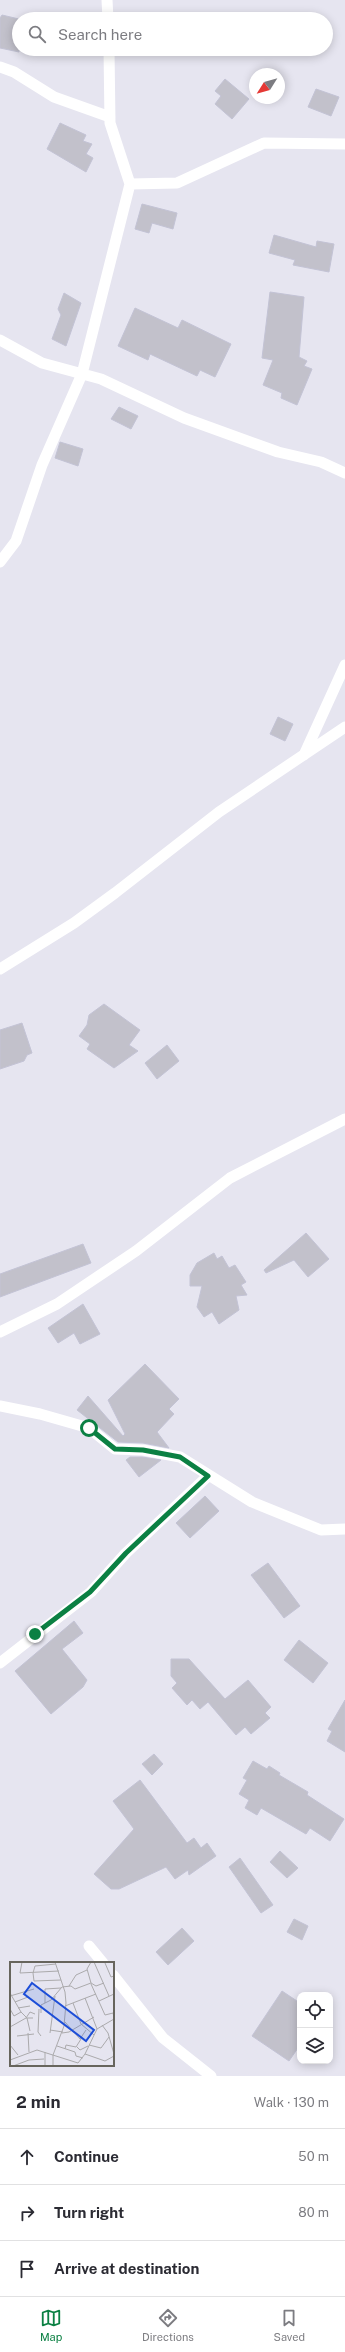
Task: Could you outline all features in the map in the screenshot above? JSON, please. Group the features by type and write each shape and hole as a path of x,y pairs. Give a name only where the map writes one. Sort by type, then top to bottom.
{"street":[{"path":"108,0 108,12"},
{"path":"0,562 16,541 42,465 82,374 130,184 110,117 109,56"},
{"path":"0,67 14,72 54,97 110,117"},
{"path":"130,184 177,183 264,143 345,144"},
{"path":"0,340 42,363 101,379 184,418 278,452 321,462 345,473"},
{"path":"304,756 345,664"},
{"path":"0,969 74,923 219,812 345,727"},
{"path":"0,1332 57,1304 96,1278 136,1251 230,1178 345,1119"},
{"path":"0,1406 40,1414 89,1428 115,1449 143,1450 180,1457 208,1476 252,1502 321,1530 345,1529"},
{"path":"0,1663 90,1592 126,1553 208,1476"},
{"path":"89,1946 102,1962"},
{"path":"114,1975 163,2038 211,2076"}],"building":[{"path":"2,15 12,17 12,51 0,48 0,18"},
{"path":"225,79 249,99 232,119 215,104 221,96 215,91"},
{"path":"316,89 339,97 331,116 308,107"},
{"path":"60,123 86,135 83,141 92,144 86,154 93,158 86,172 47,149"},
{"path":"142,204 177,213 173,229 152,223 149,233 135,229"},
{"path":"274,235 316,247 317,241 334,244 329,272 293,265 295,260 269,253"},
{"path":"270,292 304,297 299,357 307,361 304,366 312,369 297,405 281,398 282,393 263,385 273,360 262,358"},
{"path":"64,293 81,303 66,346 52,339 61,315 58,309"},
{"path":"135,308 178,328 182,320 231,344 215,377 200,370 197,376 150,354 148,360 118,346"},
{"path":"119,407 138,416 131,429 111,419"},
{"path":"60,442 83,449 78,466 55,458"},
{"path":"278,717 293,724 285,741 270,734"},
{"path":"104,1004 140,1030 129,1045 138,1051 114,1068 87,1049 90,1044 79,1036 87,1025 89,1015"},
{"path":"22,1023 32,1053 27,1055 24,1061 0,1069 0,1030"},
{"path":"167,1045 179,1061 157,1079 145,1063"},
{"path":"306,1233 329,1259 308,1277 294,1260 266,1273 264,1270"},
{"path":"83,1244 91,1263 0,1297 0,1274"},
{"path":"214,1253 217,1259 222,1256 229,1268 235,1265 246,1282 241,1285 247,1295 236,1296 239,1310 219,1324 212,1312 204,1317 197,1307 202,1286 190,1286 190,1275 197,1263"},
{"path":"83,1304 100,1334 80,1344 74,1333 58,1343 48,1328"},
{"path":"145,1364 179,1399 169,1409 174,1414 157,1432 169,1448 143,1443 118,1442 77,1410 88,1396 123,1436 125,1434 108,1400"},
{"path":"130,1457 161,1460 139,1477 126,1460"},
{"path":"205,1496 219,1511 190,1538 176,1523"},
{"path":"268,1563 300,1606 284,1618 251,1575"},
{"path":"74,1621 83,1633 62,1649 87,1680 83,1687 51,1714 15,1671"},
{"path":"299,1640 328,1663 313,1683 284,1660"},
{"path":"171,1659 189,1659 225,1699 248,1680 271,1707 265,1713 270,1718 251,1734 245,1727 236,1735 208,1702 200,1709 192,1700 187,1705 172,1688 177,1683 171,1676"},
{"path":"345,1700 345,1752 327,1741 332,1731 328,1729"},
{"path":"154,1754 163,1764 152,1775 142,1764"},
{"path":"253,1761 267,1769 269,1766 280,1773 279,1775 308,1792 307,1795 344,1819 330,1841 310,1828 306,1834 261,1808 257,1815 245,1808 249,1800 239,1794 247,1780 243,1778"},
{"path":"140,1780 187,1843 194,1838 201,1848 207,1843 216,1856 189,1875 188,1870 175,1879 166,1867 119,1889 111,1889 94,1874 134,1829 113,1801"},
{"path":"280,1851 298,1868 287,1878 270,1862"},
{"path":"240,1858 273,1905 261,1913 229,1867"},
{"path":"294,1919 308,1926 302,1940 287,1932"},
{"path":"182,1928 194,1941 168,1965 156,1952"},
{"path":"282,1991 297,2001 297,2049 289,2061 252,2036"}],"route":[{"path":"35,1634 90,1592 126,1553 208,1476 180,1457 143,1450 115,1449 89,1428"}]}
